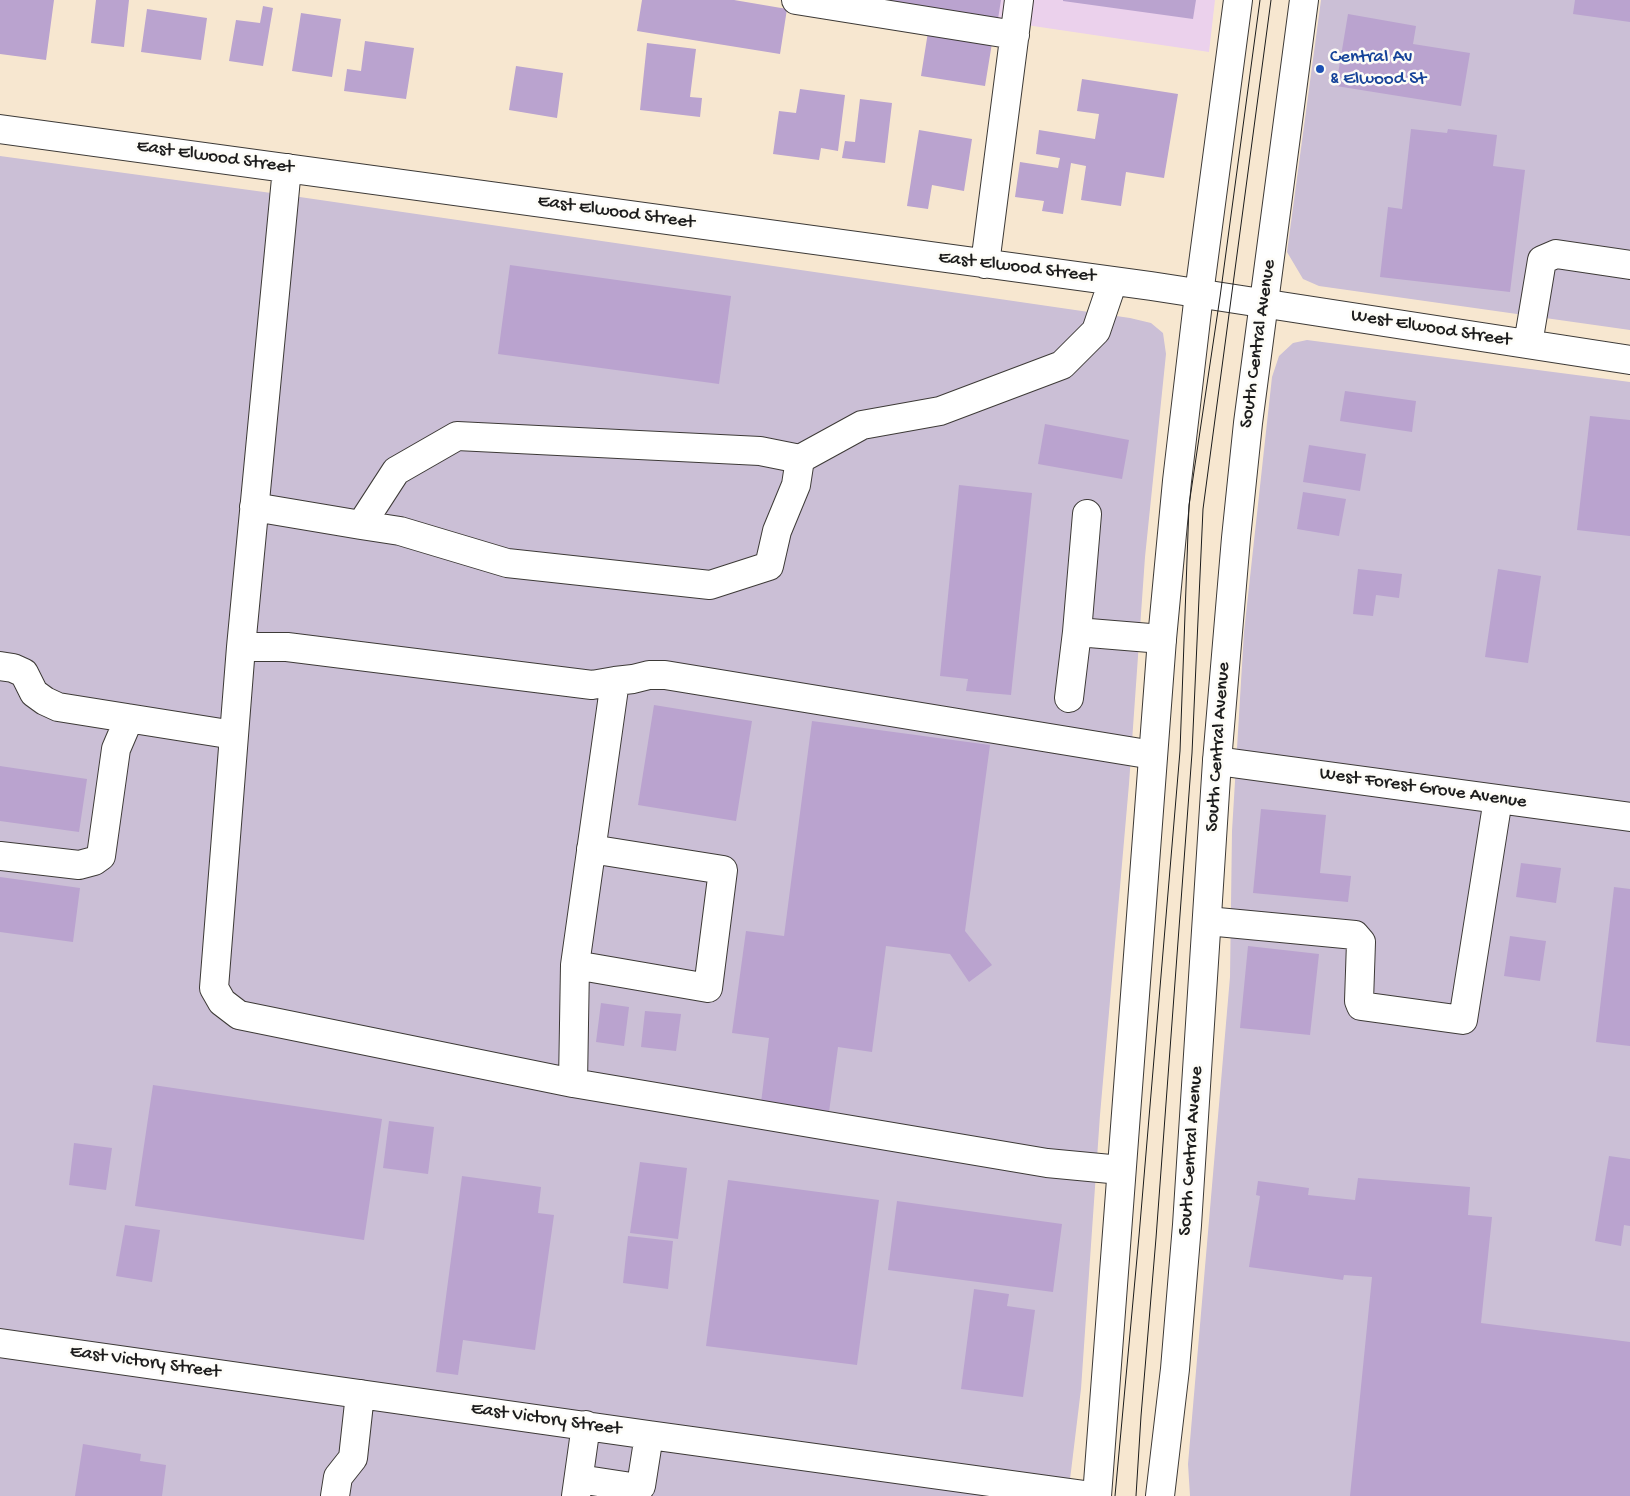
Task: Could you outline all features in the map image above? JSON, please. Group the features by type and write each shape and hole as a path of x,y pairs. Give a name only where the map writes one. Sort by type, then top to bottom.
{"street":[{"path":"796,0 1015,35"},
{"path":"985,264 1019,0"},
{"path":"1097,1496 1162,640 1177,481 1199,294 1238,0"},
{"name":"South Central Avenue","path":"1160,1496 1175,1369 1187,1225 1217,761 1236,538 1248,423 1304,0"},
{"name":"East Elwood Street","path":"0,129 1232,298"},
{"path":"287,168 241,647 214,988 222,1002 238,1015 573,1082 1047,1163 1121,1170"},
{"path":"1528,344 1542,260 1556,254 1630,265"},
{"path":"361,525 396,470 457,436 760,452 800,459 862,426 940,411 1062,365 1096,331 1113,281"},
{"name":"West Elwood Street","path":"1232,298 1630,360"},
{"path":"254,507 400,531 507,563 710,585 769,566 777,531 796,485 800,459"},
{"path":"1069,698 1087,514"},
{"path":"1076,632 1162,640"},
{"path":"241,647 287,647 592,685 649,675 666,675 1153,755"},
{"path":"0,666 13,668 24,673 34,693 45,702 58,707 234,735"},
{"path":"573,1082 575,965 615,682"},
{"path":"0,856 79,865 94,861 101,856 116,748 125,728 126,718"},
{"name":"West Forest Grove Avenue","path":"1217,761 1630,817"},
{"path":"1207,921 1356,935 1361,942 1359,1001 1361,1006 1463,1020 1498,799"},
{"path":"575,965 708,988 723,870 591,849"},
{"name":"East Victory Street","path":"0,1343 1092,1496"},
{"path":"336,1496 338,1477 353,1458 360,1394"},
{"path":"586,1426 577,1487 638,1488 641,1486 649,1435"}],"shaded area":[{"path":"857,0 1215,0 1209,52"},
{"path":"1321,0 1630,0 1630,330 1319,286 1303,279 1287,252"},
{"path":"0,156 286,195 1130,318 1151,323 1163,333 1166,354 1145,557 1129,784 1100,1115 1081,1389 1068,1496 0,1496"},
{"path":"1307,340 1630,382 1630,1496 1190,1496 1188,1464 1230,977 1232,831 1244,632 1272,377 1279,356 1293,343"}],"building":[{"path":"0,0 54,0 46,60 0,54"},
{"path":"96,0 129,0 124,47 91,43"},
{"path":"642,0 734,0 787,9 780,54 637,31"},
{"path":"881,0 1001,0 998,19"},
{"path":"1063,0 1196,0 1193,19"},
{"path":"1575,0 1630,0 1630,22 1573,14"},
{"path":"263,6 273,8 263,66 229,61 236,20 260,23"},
{"path":"147,9 207,18 201,60 141,52"},
{"path":"301,13 341,19 332,77 292,71"},
{"path":"1348,14 1416,26 1413,44 1470,53 1461,106 1336,86"},
{"path":"928,32 992,43 985,86 921,76"},
{"path":"365,41 414,48 406,99 344,91 347,69 361,71"},
{"path":"647,43 696,49 690,97 702,98 700,117 640,110"},
{"path":"516,66 563,73 557,118 509,110"},
{"path":"1082,79 1178,94 1164,178 1126,172 1121,206 1081,200 1086,166 1071,163 1063,214 1042,211 1044,201 1015,197 1020,162 1058,168 1060,158 1036,154 1039,130 1095,139 1099,114 1077,111"},
{"path":"800,89 845,95 838,151 821,148 819,160 773,154 779,111 796,113"},
{"path":"860,99 892,103 885,163 842,158 845,141 855,142"},
{"path":"1411,129 1447,133 1448,129 1497,135 1493,166 1525,170 1510,292 1380,277 1388,207 1402,209"},
{"path":"919,130 972,139 964,191 932,185 928,209 907,206"},
{"path":"510,265 731,296 719,384 498,354"},
{"path":"1345,391 1416,401 1412,432 1340,421"},
{"path":"1590,416 1630,420 1630,536 1577,530"},
{"path":"1045,424 1129,440 1122,479 1038,464"},
{"path":"1309,445 1366,454 1360,491 1303,482"},
{"path":"959,485 1032,493 1011,695 966,691 968,679 940,676"},
{"path":"1303,492 1346,499 1339,536 1297,529"},
{"path":"1358,569 1402,574 1399,598 1376,595 1373,616 1353,614"},
{"path":"1498,569 1541,576 1528,663 1485,657"},
{"path":"654,705 752,721 736,821 638,805"},
{"path":"812,721 990,745 965,931 992,965 969,982 950,954 886,946 872,1052 838,1047 829,1112 761,1103 769,1038 732,1033 746,931 784,936"},
{"path":"0,766 87,779 79,832 0,821"},
{"path":"1261,809 1326,815 1320,873 1351,876 1348,902 1253,893"},
{"path":"1521,863 1561,868 1556,903 1516,897"},
{"path":"0,877 80,888 73,942 0,932"},
{"path":"1614,887 1630,889 1630,1046 1596,1042"},
{"path":"1510,936 1546,941 1540,981 1504,976"},
{"path":"1248,946 1319,954 1310,1035 1240,1028"},
{"path":"601,1003 629,1007 624,1046 596,1042"},
{"path":"645,1011 681,1014 676,1051 641,1047"},
{"path":"153,1085 382,1119 364,1240 135,1206"},
{"path":"389,1121 434,1127 428,1174 383,1168"},
{"path":"74,1143 112,1148 106,1190 69,1185"},
{"path":"1609,1156 1630,1159 1630,1226 1624,1225 1621,1246 1595,1241"},
{"path":"640,1162 687,1168 678,1239 630,1233"},
{"path":"462,1176 541,1187 538,1213 554,1215 535,1350 463,1340 458,1375 436,1372"},
{"path":"1358,1178 1470,1187 1468,1215 1492,1217 1481,1323 1630,1342 1630,1496 1350,1496 1372,1277 1344,1275 1343,1280 1249,1267 1260,1196 1256,1195 1258,1181 1309,1188 1308,1195 1355,1200"},
{"path":"728,1180 879,1200 857,1365 706,1346"},
{"path":"897,1201 1062,1224 1053,1292 888,1270"},
{"path":"125,1225 160,1230 152,1282 116,1276"},
{"path":"628,1236 673,1241 668,1289 623,1283"},
{"path":"974,1289 1009,1294 1007,1306 1035,1310 1023,1397 961,1389"},
{"path":"83,1444 141,1454 140,1461 166,1465 162,1496 75,1496"}],"tram line":[{"path":"1115,1496 1180,751 1189,505 1220,297 1260,0"},
{"path":"1136,1496 1192,753 1203,509 1271,0"}],"place":[{"name":"Central Av & Elwood St","path":"1320,69"}]}
